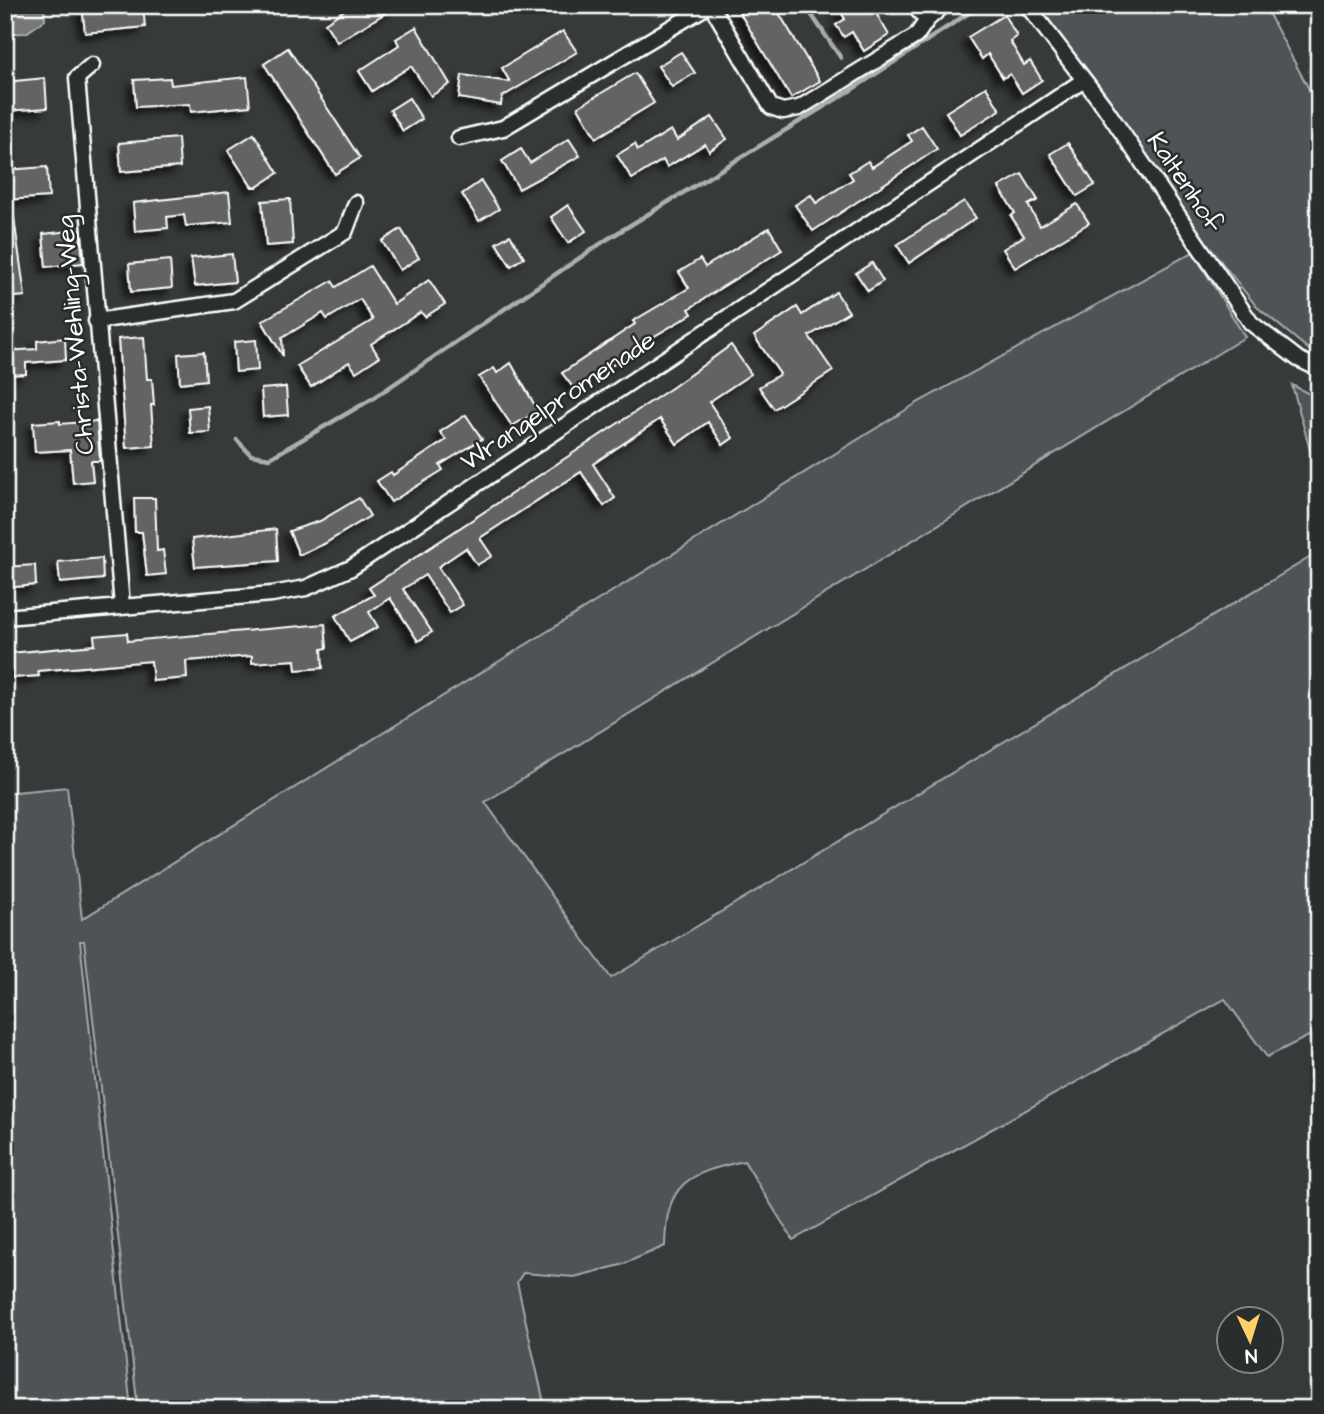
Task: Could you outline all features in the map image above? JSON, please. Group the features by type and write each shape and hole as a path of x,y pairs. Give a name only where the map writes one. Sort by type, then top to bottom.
{"street":[{"path":"460,138 503,128 710,5 771,107 783,111 799,108 916,36 944,5"},
{"path":"913,5 928,20"},
{"name":"Kaltenhof","path":"1027,5 1084,80 1251,323 1298,359 1319,369"},
{"name":"Christa-Wehling-Weg","path":"92,65 77,78 122,606"},
{"name":"Wrangelpromenade","path":"5,617 272,594 306,588 351,568 1084,80"},
{"path":"96,321 234,301 345,232 356,203"}],"shaded area":[{"path":"5,5 44,5 45,20 26,33 5,34"},
{"path":"1038,5 1264,5 1319,108 1319,353 1312,352 1257,307 1207,244"},
{"path":"1193,252 1245,337 485,802 611,978 1319,552 1319,1031 1267,1057 1225,999 793,1240 744,1161 694,1177 675,1195 666,1225 665,1246 621,1265 574,1277 523,1273 517,1282 544,1403 533,1409 138,1409 84,941 80,941 131,1409 5,1409 5,793 67,787 82,919 917,403"},
{"path":"1292,385 1319,399 1319,482"}],"building":[{"path":"82,5 143,5 145,27 85,33"},
{"path":"352,5 399,5 337,42 325,23"},
{"path":"735,5 774,5 820,81 791,98"},
{"path":"837,5 871,5 889,35 864,51 852,32 844,37 836,25 845,19"},
{"path":"1004,15 1017,36 1010,41 1024,65 1030,61 1042,80 1022,93 1010,74 1003,78 988,54 982,59 968,37"},
{"path":"416,27 450,84 431,96 411,66 372,91 359,71 399,45 396,39"},
{"path":"563,31 577,52 502,97 501,105 459,98 462,75 510,82 502,68"},
{"path":"288,48 360,158 335,174 264,64"},
{"path":"681,52 695,73 672,87 658,66"},
{"path":"635,73 654,103 596,138 578,107"},
{"path":"247,77 250,106 191,112 190,104 136,107 134,80 170,78 171,85"},
{"path":"45,78 47,108 6,111 5,82"},
{"path":"986,87 1000,110 960,135 946,112"},
{"path":"409,98 422,119 403,131 390,110"},
{"path":"712,117 727,139 709,151 705,144 667,167 663,160 632,179 617,155 635,144 638,150 671,130 677,140"},
{"path":"922,126 937,149 813,231 795,205 811,195 816,203 853,179 849,173 868,161 872,167 912,141 908,135"},
{"path":"254,134 278,173 257,187 252,187 228,150"},
{"path":"178,138 180,167 121,172 119,143"},
{"path":"569,139 580,156 519,189 502,161 521,149 530,163"},
{"path":"1068,143 1095,185 1077,196 1050,154"},
{"path":"47,167 49,197 5,200 5,170"},
{"path":"1022,174 1038,200 1028,205 1040,226 1077,204 1089,223 1015,268 1003,249 1024,236 1011,216 1015,213 999,187"},
{"path":"481,181 499,209 479,221 462,194"},
{"path":"229,192 232,222 186,226 184,215 167,217 168,228 135,231 133,203"},
{"path":"290,199 293,244 266,246 262,201"},
{"path":"964,201 976,218 909,263 897,245"},
{"path":"568,205 586,231 568,243 551,217"},
{"path":"14,218 25,296 5,298 5,219"},
{"path":"769,228 782,250 689,309 692,314 636,347 637,349 575,390 562,373 635,324 633,321 689,288 679,272 700,259 705,267"},
{"path":"401,229 419,258 400,270 382,241"},
{"path":"80,230 83,263 46,267 43,234"},
{"path":"510,235 524,257 511,266 496,243"},
{"path":"232,254 235,282 195,286 191,258"},
{"path":"170,260 172,288 131,292 129,264"},
{"path":"872,263 883,281 868,291 856,273"},
{"path":"370,266 394,304 429,280 445,304 425,317 421,312 371,344 379,357 356,372 349,362 311,387 297,366 373,320 360,299 327,319 323,313 282,338 283,356 262,321 332,281 336,287"},
{"path":"836,292 849,312 809,336 833,371 774,409 759,387 780,374 754,336 797,307 802,315"},
{"path":"144,337 147,379 152,379 154,446 126,448 118,339"},
{"path":"65,338 66,360 26,363 26,374 5,375 5,351 37,349 37,341"},
{"path":"256,340 258,370 236,372 234,342"},
{"path":"731,345 751,374 709,402 733,438 723,445 708,422 677,444 660,419 593,464 615,498 604,506 581,472 480,538 492,556 477,565 466,548 438,567 463,605 450,613 425,575 403,589 432,632 418,641 390,598 369,612 378,627 350,642 335,616 374,595 369,588 673,387"},
{"path":"204,352 206,380 180,383 178,354"},
{"path":"511,363 538,411 512,426 479,377 494,368 497,373"},
{"path":"286,387 288,415 263,417 261,389"},
{"path":"208,406 210,432 190,433 188,408"},
{"path":"466,415 482,439 440,465 443,470 391,502 377,481 391,472 393,475 446,440 440,432"},
{"path":"60,421 60,424 97,421 100,461 91,461 93,481 73,483 70,450 35,452 33,423"},
{"path":"134,498 155,498 157,551 163,550 166,574 147,576 142,532 135,532"},
{"path":"359,498 370,516 324,544 299,555 289,531 320,521"},
{"path":"276,529 278,561 195,567 192,539"},
{"path":"102,558 103,579 60,583 58,562"},
{"path":"35,565 36,585 5,588 5,567"},
{"path":"325,624 327,648 322,649 323,668 296,670 295,660 252,663 252,656 186,661 187,678 153,681 151,661 38,671 39,676 12,678 10,653 95,645 94,636 127,633 128,641"}],"waterway":[{"path":"805,5 841,58"},
{"path":"237,440 251,455 270,458 372,399 606,240 851,90 981,5"}]}
